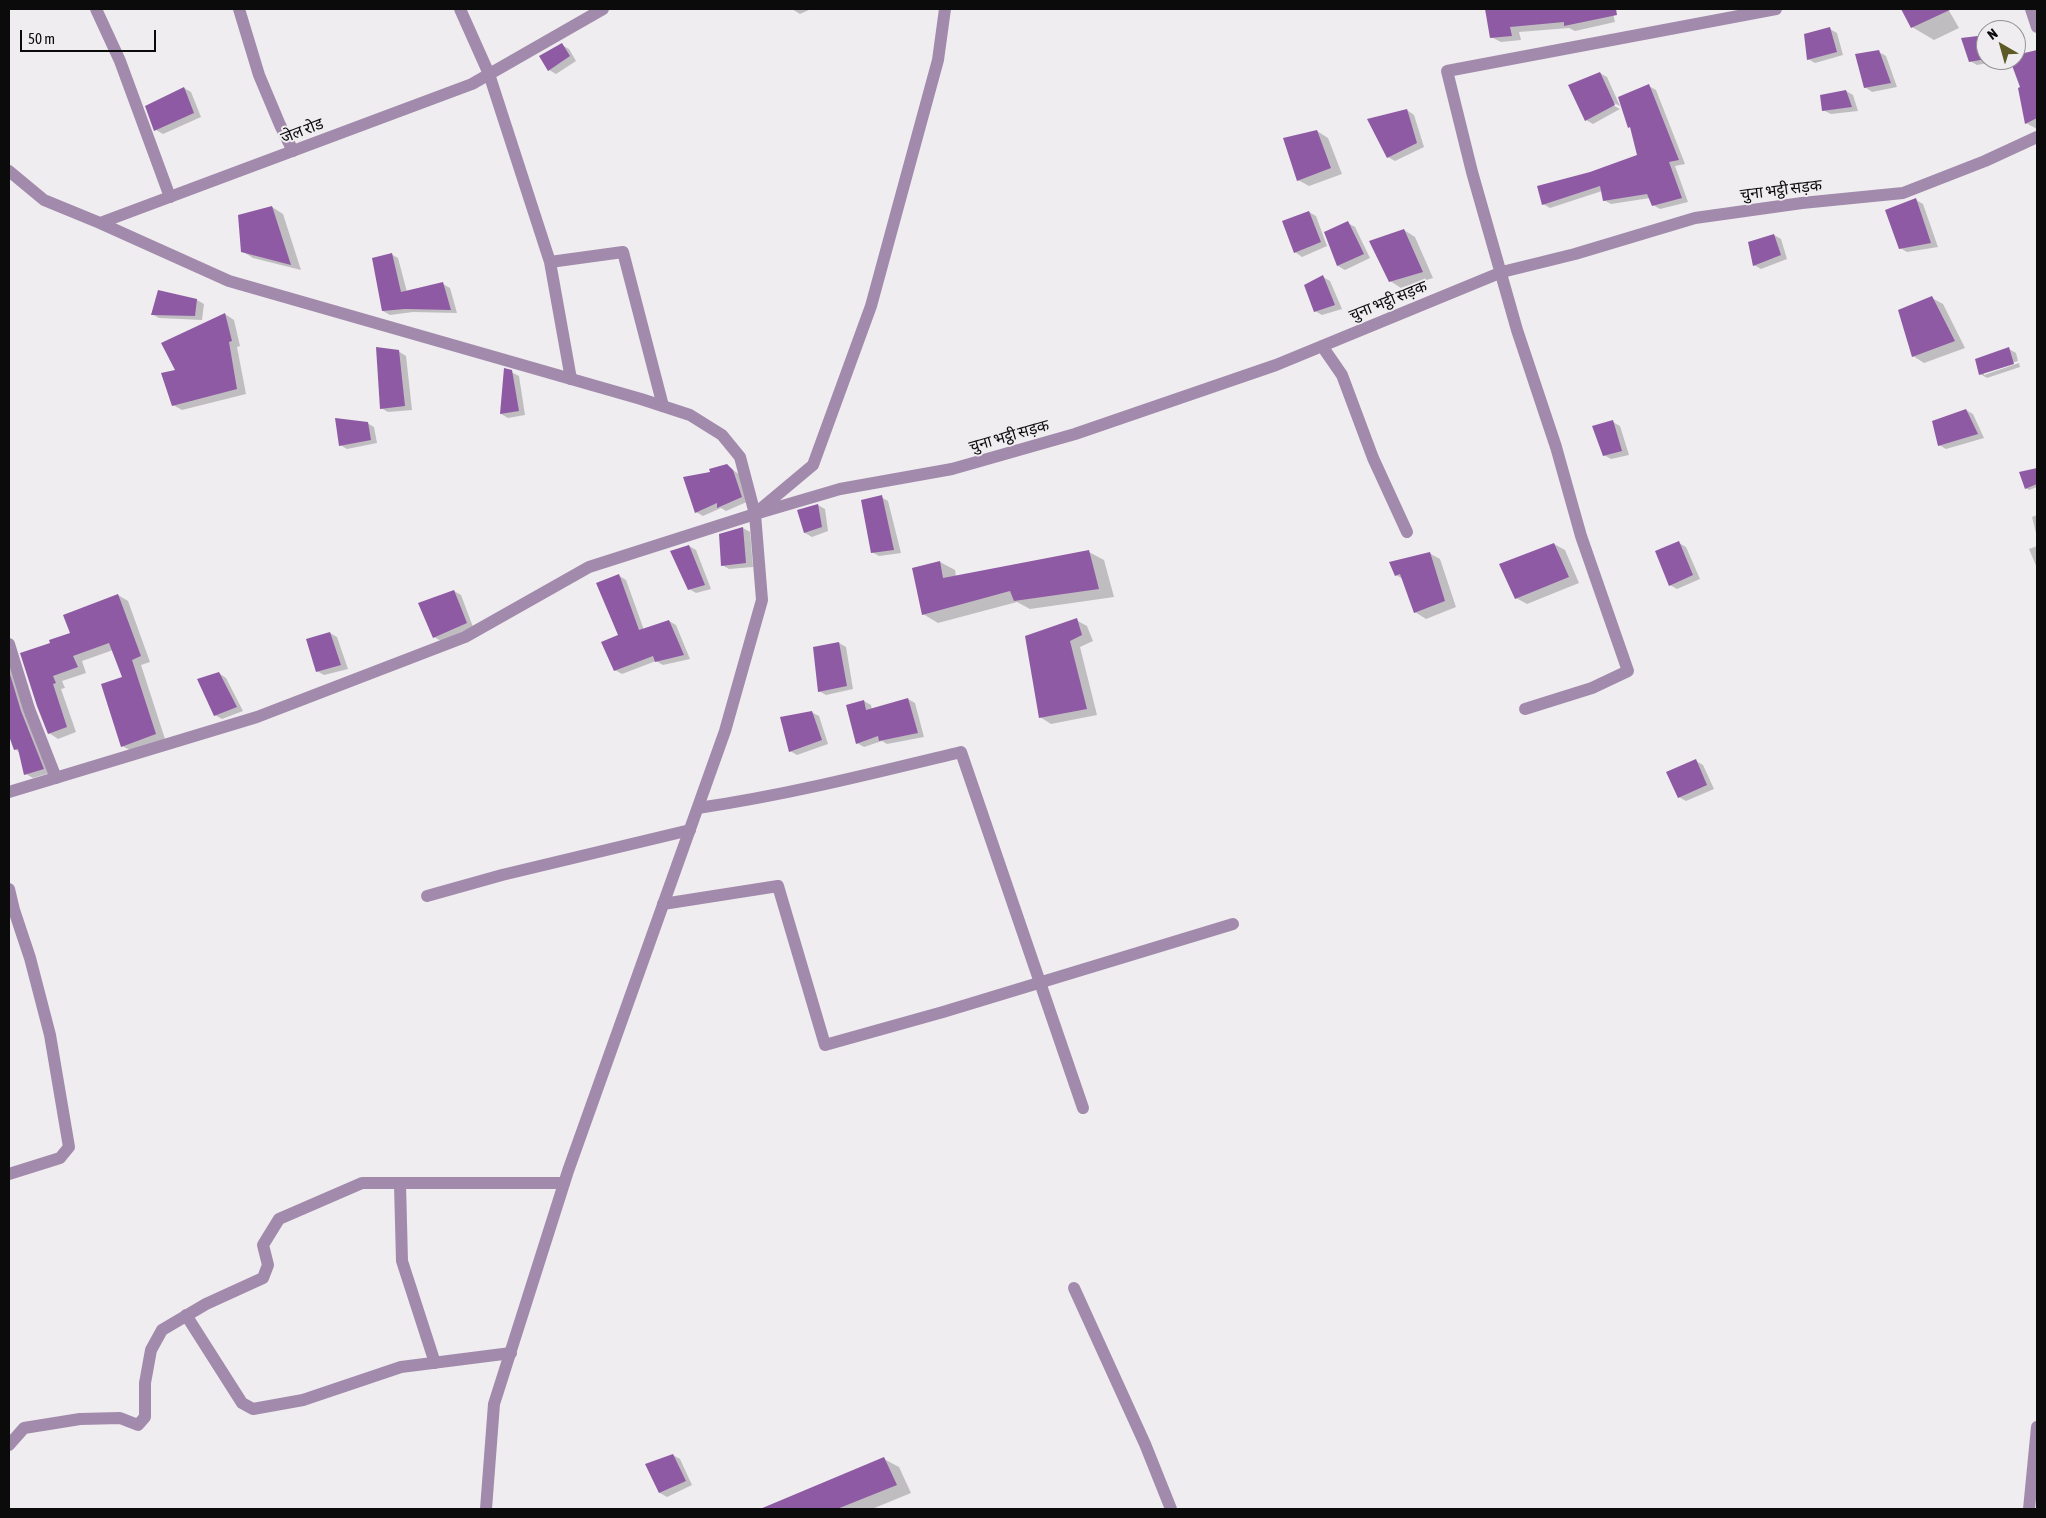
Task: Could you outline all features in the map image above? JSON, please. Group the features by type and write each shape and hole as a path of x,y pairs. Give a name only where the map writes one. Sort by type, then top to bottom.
{"street":[{"path":"96,9 120,61 170,197"},
{"path":"239,9 259,75 293,151"},
{"path":"460,9 489,74 550,262 571,379"},
{"name":"जेल रोड","path":"100,223 472,84 603,9"},
{"path":"755,514 813,465 871,306 938,60 945,9"},
{"path":"1525,709 1592,688 1628,671 1580,536 1556,447 1517,330 1472,172 1447,72 1776,9"},
{"path":"2031,9 2037,27"},
{"name":"चुना भट्ठी सड़क","path":"9,792 257,717 465,638 589,567 840,489 952,469 1075,434 1276,365 1502,272 1575,254 1695,218 1802,203 1903,193 1985,161 2037,137"},
{"path":"9,171 44,200 229,281 690,415 722,435 740,457 755,514 762,600 725,731 564,1183 494,1404 486,1509"},
{"path":"550,262 623,252 663,406"},
{"path":"1322,346 1342,375 1373,458 1407,532"},
{"path":"9,644 29,709 56,778"},
{"path":"698,808 828,784 961,752 1082,1108"},
{"path":"427,896 502,875 690,830"},
{"path":"664,904 778,886 825,1045 943,1012 1232,924"},
{"path":"9,890 30,958 50,1035 69,1148 60,1158 9,1174"},
{"path":"9,1445 24,1428 80,1419 120,1418 138,1425 145,1417 144,1383 151,1350 162,1330 206,1304 263,1278 268,1266 263,1245 279,1219 362,1183 564,1183"},
{"path":"400,1184 402,1261 435,1362"},
{"path":"1074,1288 1145,1444 1170,1509"},
{"path":"186,1316 242,1403 253,1409 303,1400 401,1367 511,1353"},
{"path":"2028,1509 2037,1427"}],"building":[{"path":"1485,9 1616,9 1617,15 1564,26 1564,22 1510,27 1512,36 1490,38"},
{"path":"1901,9 1952,9 1911,28"},
{"path":"1830,27 1837,52 1807,60 1804,34"},
{"path":"1976,36 1976,61 1969,62 1961,38"},
{"path":"562,43 570,56 548,71 539,56"},
{"path":"1879,50 1891,83 1864,88 1855,54"},
{"path":"2037,50 2037,118 2025,124 2018,88 2020,87 2014,70 2026,70 2026,53"},
{"path":"1600,72 1615,105 1585,121 1568,85"},
{"path":"1649,84 1679,160 1669,162 1682,198 1652,206 1647,194 1603,201 1600,186 1542,205 1537,186 1590,172 1637,155 1630,127 1628,128 1618,97"},
{"path":"184,87 194,113 154,131 145,106"},
{"path":"1846,90 1852,107 1822,111 1820,95"},
{"path":"1407,109 1417,143 1387,158 1367,119"},
{"path":"1317,130 1331,168 1297,181 1283,138"},
{"path":"1916,198 1931,243 1899,249 1885,210"},
{"path":"272,206 291,265 241,252 238,215"},
{"path":"1309,211 1321,242 1294,253 1282,221"},
{"path":"1348,221 1364,254 1337,266 1324,232"},
{"path":"1404,229 1423,272 1389,282 1369,241"},
{"path":"1774,234 1781,255 1753,266 1748,242"},
{"path":"392,253 401,292 443,282 451,310 405,309 382,311 372,258"},
{"path":"1323,275 1335,305 1314,312 1304,285"},
{"path":"158,290 197,299 195,316 151,315"},
{"path":"1932,296 1955,341 1912,357 1898,310"},
{"path":"225,313 232,341 229,342 237,389 172,406 161,373 175,370 161,343"},
{"path":"376,347 399,350 405,406 380,409"},
{"path":"2009,347 2014,364 1979,375 1975,359"},
{"path":"504,368 512,370 519,411 500,414"},
{"path":"1966,409 1978,434 1938,446 1932,421"},
{"path":"335,418 368,422 371,440 339,446"},
{"path":"1613,420 1622,451 1603,456 1592,426"},
{"path":"727,464 733,470 742,497 717,508 717,503 695,513 683,477 710,472 709,469"},
{"path":"2037,468 2037,484 2025,489 2019,472"},
{"path":"882,495 894,550 871,553 861,500"},
{"path":"818,504 822,527 804,533 797,510"},
{"path":"743,527 746,563 721,566 719,534"},
{"path":"1679,541 1693,575 1669,586 1655,551"},
{"path":"1554,543 1569,577 1515,599 1499,564"},
{"path":"689,545 705,585 688,590 670,551"},
{"path":"1089,550 1099,589 1014,601 1010,591 922,615 912,568 940,561 943,578"},
{"path":"1430,552 1445,601 1414,613 1400,574 1395,576 1389,562"},
{"path":"619,574 639,630 669,620 684,655 655,662 653,656 614,671 601,642 618,635 596,583"},
{"path":"454,590 467,623 433,638 418,603"},
{"path":"118,594 141,656 132,660 156,734 121,747 101,684 122,677 109,643 73,656 78,667 53,676 56,683 53,684 67,727 48,734 20,653 50,643 49,640 70,633 63,615"},
{"path":"1077,618 1082,635 1070,641 1087,709 1039,718 1025,636"},
{"path":"330,632 341,665 316,672 306,639"},
{"path":"839,642 847,686 818,692 813,647"},
{"path":"9,671 21,711 44,769 24,775 18,749 14,750 9,736"},
{"path":"219,672 237,707 214,716 197,679"},
{"path":"908,698 918,733 879,741 878,736 856,744 846,705 864,700 866,710"},
{"path":"812,711 822,740 789,752 780,717"},
{"path":"1696,759 1707,785 1678,798 1666,772"},
{"path":"673,1454 686,1481 659,1493 645,1464"},
{"path":"884,1457 897,1485 837,1509 760,1509"}]}
